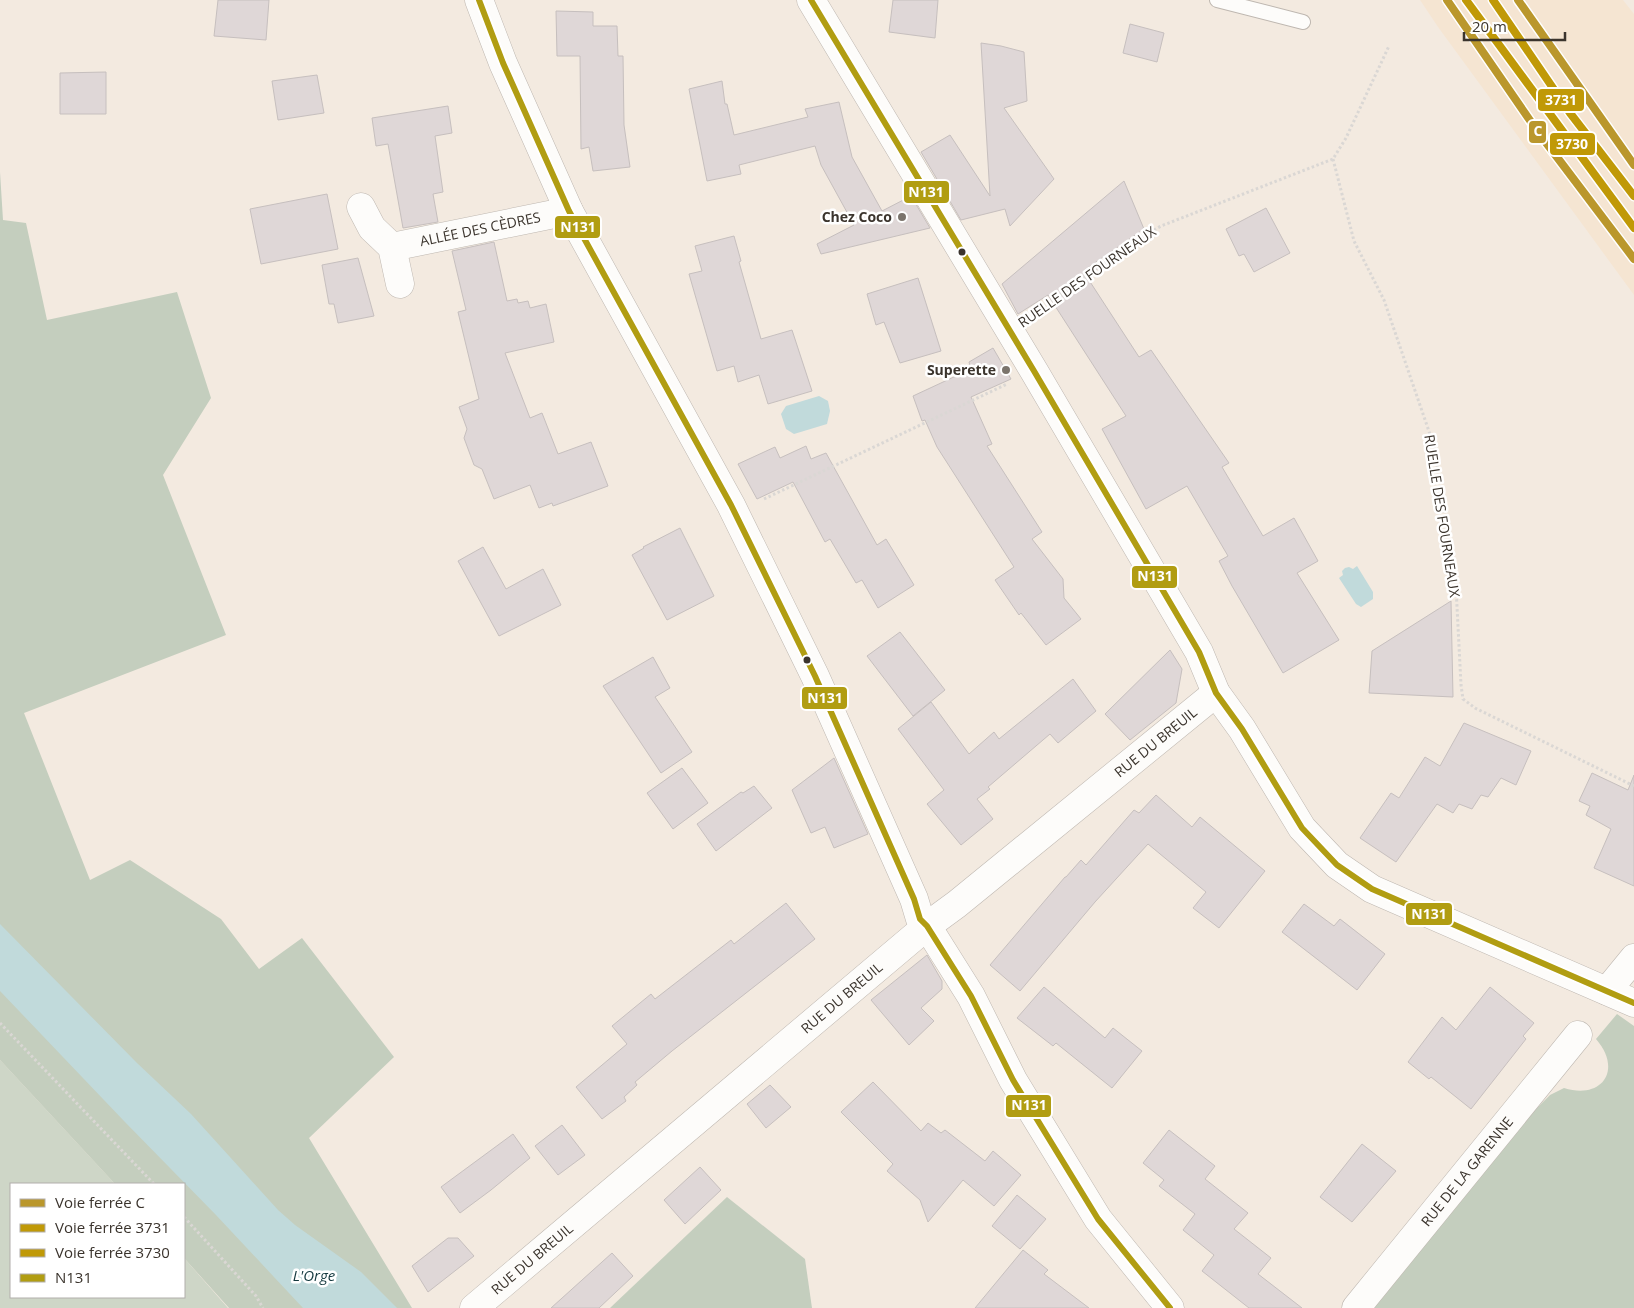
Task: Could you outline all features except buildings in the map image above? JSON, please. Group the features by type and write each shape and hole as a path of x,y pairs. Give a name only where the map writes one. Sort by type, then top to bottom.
{"main road":[{"path":"478,0 503,63 569,211 731,505 815,676 914,898 920,919 927,926 971,996 1013,1080 1098,1219 1170,1308"},
{"path":"811,0 1034,371 1199,652 1216,693 1234,717 1302,828 1337,865 1372,889 1626,1000 1634,958"},
{"path":"361,207 372,228 392,247 400,284"},
{"name":"ALLÉE DES CÈDRES","path":"392,247 569,211"},
{"name":"RUE DU BREUIL","path":"474,1308 927,926 979,887 1216,693"},
{"name":"RUE DE LA GARENNE","path":"1356,1308 1578,1036"}],"lane":[{"path":"1217,0 1303,22"}],"path":[{"path":"1333,159 1346,138 1389,46"},
{"name":"RUELLE DES FOURNEAUX","path":"1010,331 1132,243 1161,226 1333,159 1354,240 1384,300 1434,446 1456,587 1463,699 1475,708 1634,786"},
{"path":"731,505 760,500 1034,371"},
{"path":"0,1023 153,1183"},
{"path":"185,1218 256,1296 263,1308"}],"shaded area":[{"path":"1420,0 1623,0 1634,14 1634,295 1438,27"}],"green space":[{"path":"0,172 3,220 26,223 47,320 177,292 211,398 163,475 226,635 24,713 90,880 130,860 221,919 259,969 302,938 394,1057 309,1138 412,1308 229,1308 185,1259 185,1183 114,1183 0,1060"},
{"path":"1617,1014 1634,1026 1634,1308 1370,1308 1516,1120 1535,1110 1550,1095 1564,1088 1577,1091 1589,1090 1598,1086 1604,1080 1608,1071 1608,1061 1604,1050 1596,1039"},
{"path":"0,1060 114,1183 10,1183 10,1298 185,1298 185,1259 228,1308 0,1308"},
{"path":"727,1197 805,1259 812,1308 610,1308"}],"water":[{"path":"819,396 828,401 830,411 827,424 794,434 786,429 781,414 786,406"},
{"path":"1357,566 1373,592 1373,599 1361,607 1356,604 1339,578 1343,575 1342,571 1345,568 1353,569"},
{"name":"L'Orge","path":"0,924 137,1063 191,1114 278,1210 295,1225 361,1272 397,1308 303,1308 0,991"}],"rail line":[{"name":"C","path":"1447,0 1538,132 1634,259"},
{"name":"3730","path":"1466,0 1634,228"},
{"name":"3731","path":"1493,0 1570,113 1634,196"},
{"name":"C","path":"1518,0 1634,165"}],"transit line":[{"name":"N131","path":"479,0 503,63 569,211 731,505 815,676 914,899 920,919 927,926 971,996 1013,1080 1098,1219 1170,1308"},
{"name":"N131","path":"811,0 1034,371 1199,652 1216,693 1242,729 1302,828 1337,865 1372,889 1634,1003"}],"place":[{"name":"Chez Coco","path":"902,217"},
{"name":"Superette","path":"1006,370"}]}
